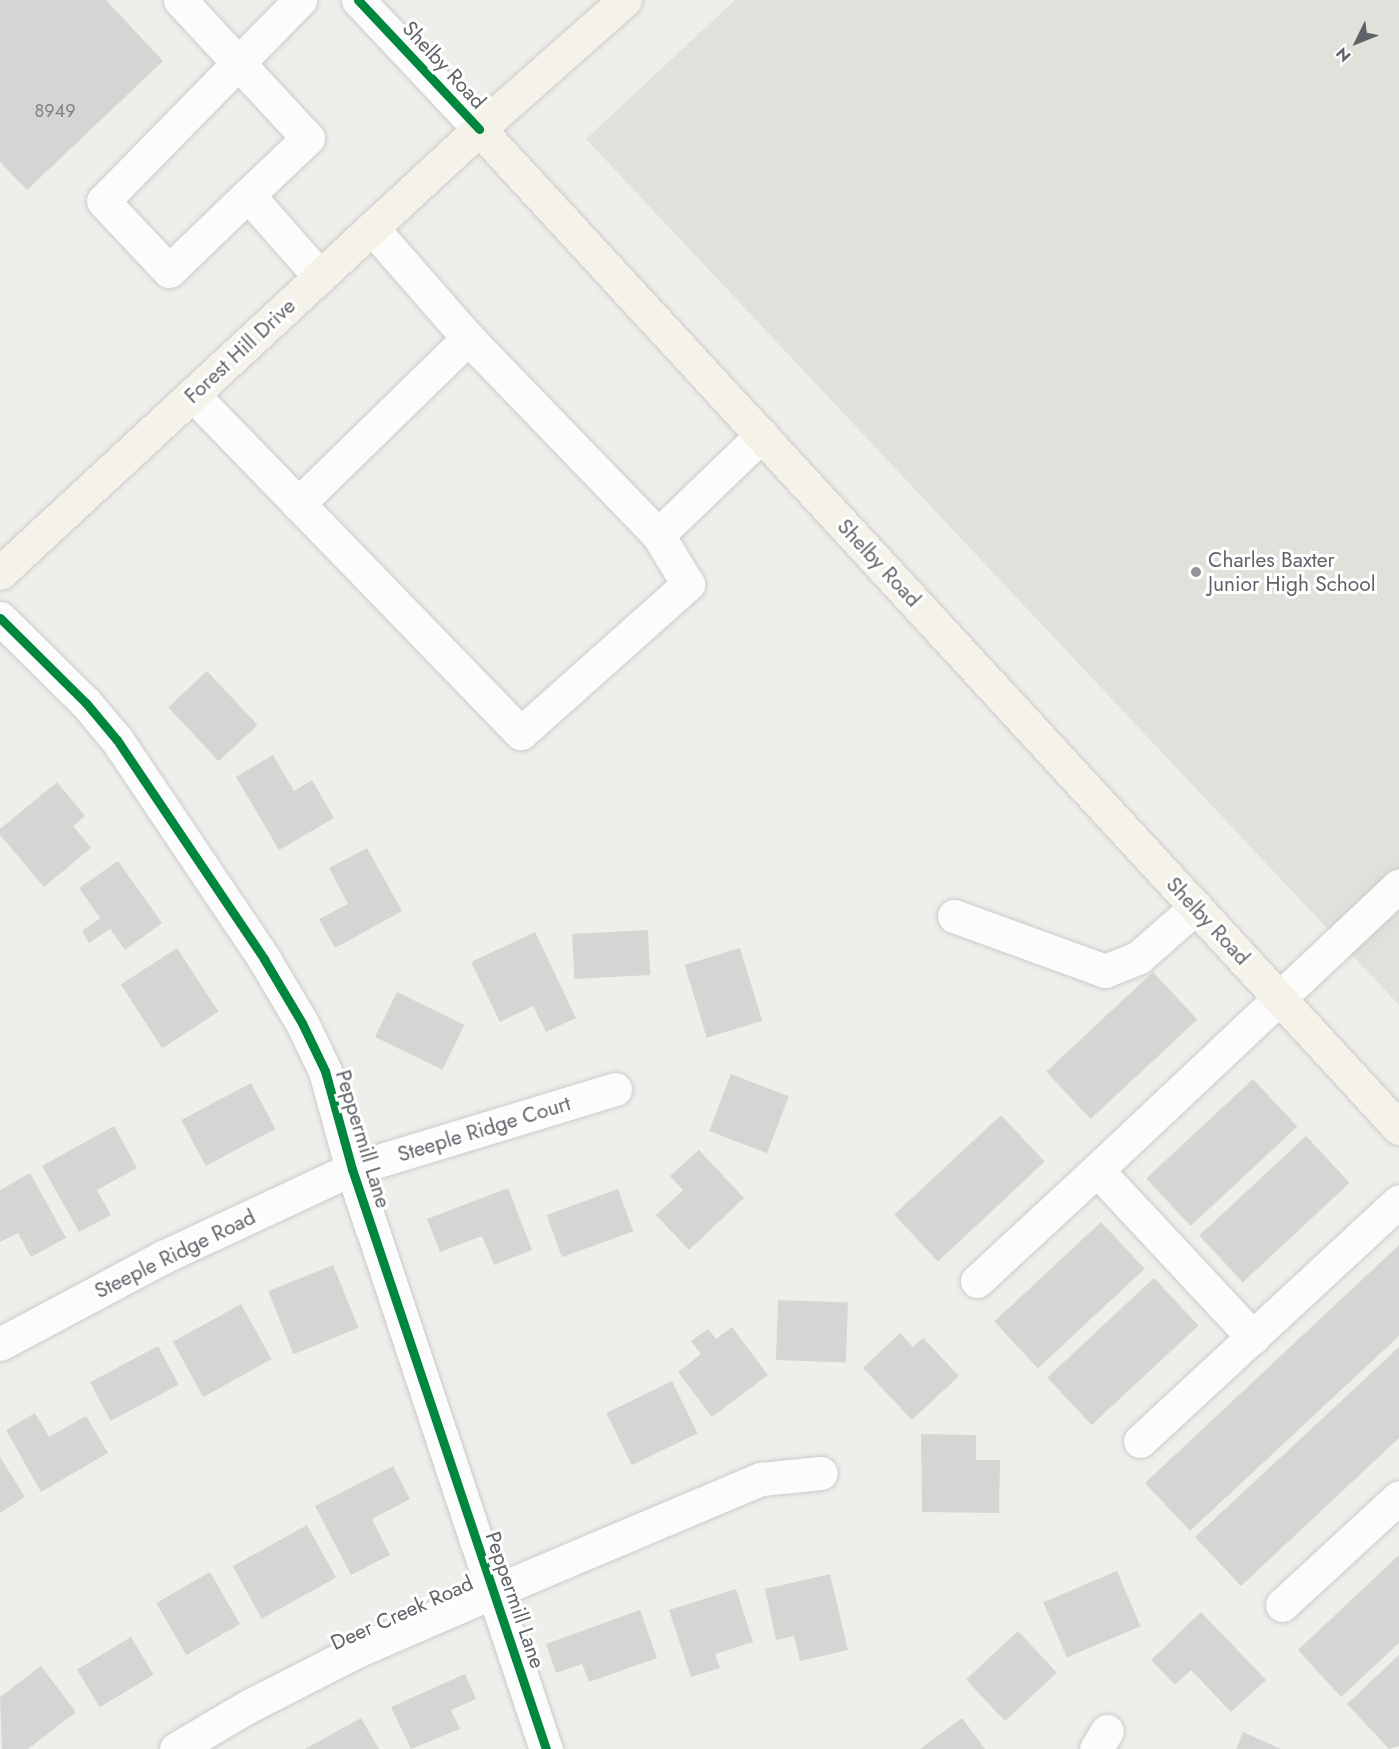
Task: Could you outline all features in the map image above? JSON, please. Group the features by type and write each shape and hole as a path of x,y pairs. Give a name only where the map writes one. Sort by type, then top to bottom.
{"main road":[{"name":"Forest Hill Drive","path":"0,573 479,129 625,0"},
{"name":"Shelby Road","path":"479,129 1399,1128"}],"street":[{"path":"180,0 238,63 308,138 169,271 102,201 238,63 300,0"},
{"name":"Shelby Road","path":"358,0 479,129"},
{"path":"248,195 320,277"},
{"path":"193,395 521,733 688,584 658,535 468,338 372,228"},
{"path":"298,504 468,338"},
{"path":"658,535 762,435"},
{"name":"Peppermill Lane","path":"0,618 86,703 117,740 264,959 325,1071 352,1169 546,1749"},
{"path":"977,1281 1399,885"},
{"path":"954,916 1105,971 1139,957 1196,907"},
{"name":"Steeple Ridge Court","path":"352,1169 615,1089"},
{"name":"Steeple Ridge Road","path":"0,1344 163,1257 352,1169"},
{"path":"1097,1170 1253,1337"},
{"path":"1140,1441 1399,1201"},
{"name":"Deer Creek Road","path":"176,1749 248,1707 359,1650 493,1592 761,1479 820,1473"},
{"path":"1282,1605 1399,1497"}],"shaded area":[{"name":"Charles Baxter Junior High School","path":"735,0 1399,0 1399,1005 586,139"}],"building":[{"path":"0,0 106,0 163,61 27,190 0,162"},
{"path":"207,671 257,725 219,761 168,707"},
{"path":"273,755 294,791 312,780 334,818 279,850 236,777"},
{"path":"57,782 85,816 73,826 91,848 44,887 0,835 0,829"},
{"path":"367,848 402,911 335,948 319,919 348,904 329,868"},
{"path":"118,861 162,923 125,950 110,929 89,943 82,931 100,918 79,888"},
{"path":"648,930 650,975 574,979 572,934"},
{"path":"535,932 576,1018 546,1032 533,1006 500,1022 471,962"},
{"path":"177,948 218,1012 162,1048 121,984"},
{"path":"740,948 762,1021 707,1038 685,965"},
{"path":"1153,972 1197,1020 1091,1119 1046,1072"},
{"path":"397,992 464,1025 442,1070 375,1037"},
{"path":"731,1074 789,1096 767,1153 709,1131"},
{"path":"1253,1079 1297,1127 1191,1226 1146,1179"},
{"path":"251,1083 275,1129 206,1166 181,1120"},
{"path":"1001,1115 1045,1162 938,1261 894,1215"},
{"path":"114,1126 137,1168 97,1190 111,1215 79,1232 42,1166"},
{"path":"1306,1136 1350,1183 1243,1282 1199,1236"},
{"path":"699,1150 744,1198 689,1250 656,1215 683,1190 670,1176"},
{"path":"30,1173 66,1238 31,1257 18,1233 0,1242 0,1190"},
{"path":"508,1188 532,1250 494,1265 482,1236 440,1252 427,1219"},
{"path":"618,1189 633,1231 562,1257 547,1215"},
{"path":"1101,1222 1145,1269 1038,1368 994,1322"},
{"path":"1399,1245 1399,1336 1190,1531 1145,1483"},
{"path":"333,1265 358,1328 294,1354 268,1291"},
{"path":"1154,1278 1198,1326 1092,1425 1047,1378"},
{"path":"778,1300 848,1302 846,1362 776,1360"},
{"path":"241,1304 272,1359 203,1397 173,1342"},
{"path":"732,1327 768,1375 712,1417 678,1372 701,1354 691,1341 708,1329 716,1339"},
{"path":"900,1333 913,1347 923,1338 959,1376 912,1420 863,1368"},
{"path":"158,1346 179,1385 111,1421 90,1382"},
{"path":"1399,1347 1399,1438 1241,1586 1195,1537"},
{"path":"672,1381 697,1433 632,1465 606,1413"},
{"path":"35,1413 49,1437 86,1416 108,1453 41,1492 6,1430"},
{"path":"921,1434 976,1435 976,1460 1000,1460 999,1513 922,1512"},
{"path":"0,1457 25,1497 0,1513"},
{"path":"393,1466 410,1499 372,1519 390,1555 351,1575 315,1506"},
{"path":"307,1525 336,1577 262,1619 233,1566"},
{"path":"1399,1555 1399,1643 1341,1697 1298,1650"},
{"path":"1117,1571 1140,1626 1067,1657 1043,1602"},
{"path":"210,1572 240,1624 186,1655 156,1603"},
{"path":"830,1574 848,1650 800,1661 794,1636 776,1640 765,1589"},
{"path":"736,1589 753,1642 715,1654 720,1668 691,1677 669,1610"},
{"path":"640,1610 657,1658 589,1682 582,1664 556,1673 546,1644"},
{"path":"1201,1612 1266,1680 1231,1712 1191,1670 1175,1685 1151,1660"},
{"path":"1018,1631 1057,1673 1005,1721 966,1679"},
{"path":"131,1637 154,1675 100,1707 77,1669"},
{"path":"1399,1655 1399,1746 1389,1749 1347,1704"},
{"path":"41,1666 76,1712 28,1749 2,1749 0,1697"},
{"path":"465,1674 476,1699 451,1710 460,1729 411,1749 391,1707"},
{"path":"361,1718 379,1749 305,1749"},
{"path":"962,1718 985,1749 920,1749"},
{"path":"1243,1732 1281,1749 1236,1749"}],"cycle path":[{"path":"358,0 479,129"},
{"path":"0,618 86,703 117,740 264,959 302,1023 325,1071 352,1169 546,1749"}],"place":[{"name":"Charles Baxter Junior High School","path":"1196,572"}]}
